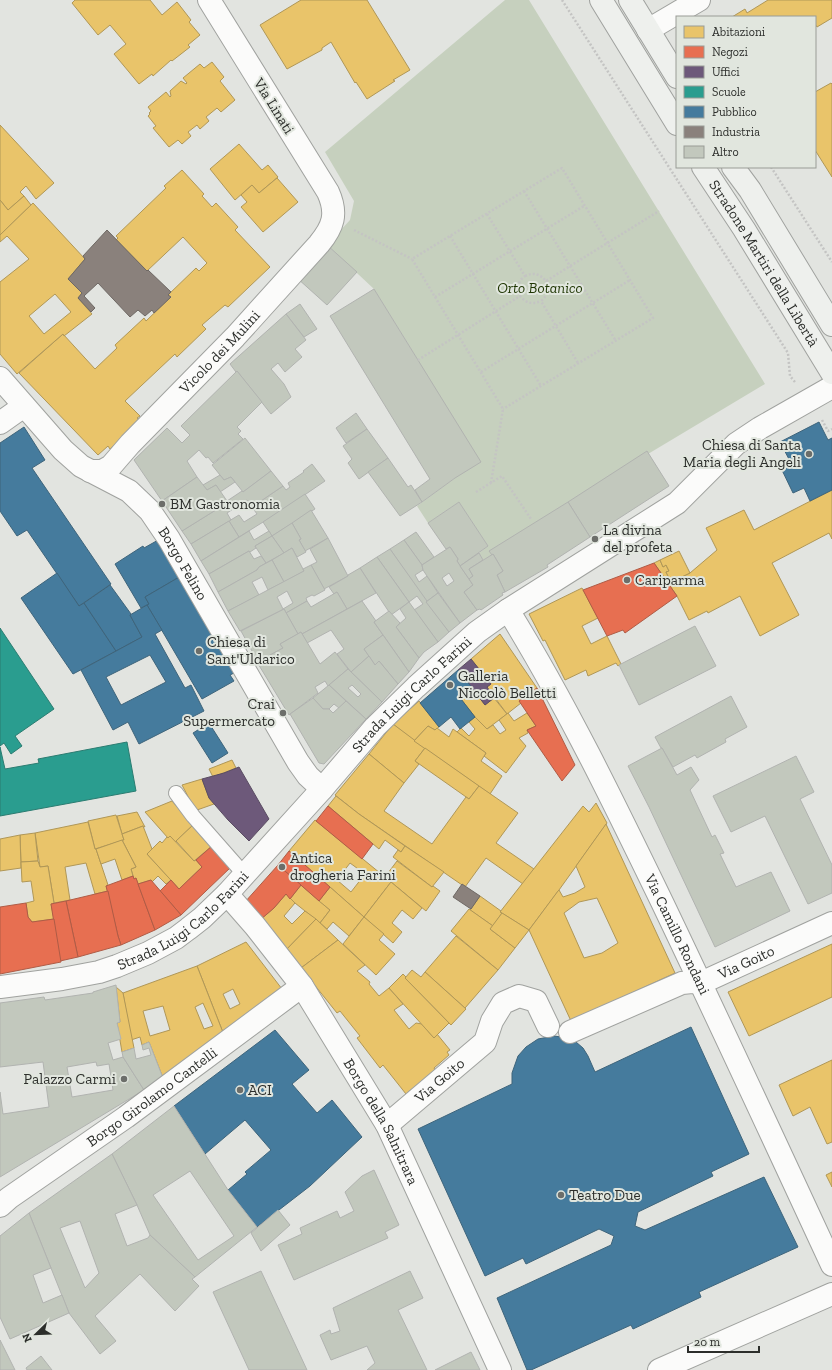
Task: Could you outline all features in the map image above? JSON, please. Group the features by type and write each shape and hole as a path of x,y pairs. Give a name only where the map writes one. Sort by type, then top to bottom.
{"main road":[{"path":"601,0 676,122"},
{"path":"630,0 676,75"},
{"path":"734,168 759,206 832,325"},
{"name":"Stradone Martiri della Libertà","path":"706,170 718,187 741,209 751,222 801,304 832,347"},
{"name":"Stradone Martiri della Libertà","path":"706,170 832,373"}],"street":[{"name":"Via Linati","path":"209,0 328,192 333,208 333,219"},
{"path":"648,30 699,0"},
{"name":"Vicolo dei Mulini","path":"90,471 102,471 112,466 130,444 258,312 319,244 326,236 333,219"},
{"name":"Borgo Felino","path":"0,378 63,450 82,466 128,491 155,517 193,578 298,762 308,776 322,789"},
{"name":"Strada Luigi Carlo Farini","path":"0,988 82,976 99,972 132,960 163,945 188,929 227,894 395,707 468,640 508,610 677,504 736,444 760,428 832,387"},
{"path":"0,423 24,406"},
{"name":"Via Camillo Rondani","path":"508,610 592,759 701,983 832,1265"},
{"name":"Borgo della Salnitrara","path":"227,894 255,926 302,986 387,1125 500,1370"},
{"name":"Via Goito","path":"570,1032 682,983 701,983 832,923"},
{"name":"Borgo Girolamo Cantelli","path":"3,1203 126,1117 302,986"},
{"name":"Via Goito","path":"387,1125 485,1042 492,1021 503,1003 518,996 536,1001 548,1026"},
{"path":"659,1370 832,1294"}],"lane":[{"path":"176,793 193,816 244,874"}],"path":[{"path":"562,0 788,353 790,376 809,400 828,431 832,429"},
{"path":"412,259 562,168 630,280 653,318 503,409"},
{"path":"772,168 832,262"},
{"path":"524,191 616,341"},
{"path":"435,297 584,206"},
{"path":"546,281 659,211"},
{"path":"487,214 525,276"},
{"path":"333,219 344,226 412,259 481,372 503,409 491,483"},
{"path":"450,236 541,386"},
{"path":"534,273 546,281 548,290 547,294 541,301 536,303 527,302 520,296 518,292 519,283 525,276 534,273"},
{"path":"481,372 630,280"},
{"path":"418,360 520,296"},
{"path":"541,301 578,363"},
{"path":"476,492 502,476 531,519"}],"green space":[{"name":"Orto Botanico","path":"505,0 529,0 765,384 648,454 647,452 490,552 492,555 483,560 479,553 488,546 459,502 428,523 417,506 455,478 418,360 374,289 327,245 350,220 354,201 325,152"}],"building: Abitazioni":[{"path":"75,0 150,0 162,15 177,2 191,20 189,22 200,35 188,45 190,47 172,61 171,60 153,76 152,74 139,84 114,54 126,44 110,25 98,35 72,3"},
{"path":"301,0 367,0 410,70 393,80 395,81 367,99 356,82 355,83 331,42 322,48 322,50 287,69 260,25"},
{"path":"768,0 832,0 832,18 817,27 816,16 734,16 745,9 747,13"},
{"path":"212,62 224,77 220,81 235,100 221,112 217,108 206,117 209,121 200,129 197,125 188,132 191,136 182,144 178,140 169,147 153,128 156,126 148,116 151,111 148,107 166,92 170,97 170,91 181,81 186,84 187,83 183,78 200,64 204,68"},
{"path":"831,83 832,84 832,177 816,152 816,91"},
{"path":"0,125 54,183 36,199 26,186 20,192 24,196 8,210 0,200"},
{"path":"239,144 262,170 268,165 278,177 259,193 252,185 235,200 210,169"},
{"path":"182,170 204,194 202,196 212,207 216,203 238,227 235,230 270,267 228,307 225,305 202,325 206,329 177,357 175,354 125,401 140,416 137,418 140,420 110,449 108,446 98,455 19,373 63,334 95,369 117,348 115,345 144,318 146,321 171,297 168,295 196,268 199,271 207,263 183,237 147,271 116,240 118,238 116,236 166,188 164,186"},
{"path":"277,178 298,202 263,232 241,207 247,202 241,195 252,185 259,193"},
{"path":"24,196 31,205 0,235 0,200 8,210"},
{"path":"33,203 85,259 68,279 82,293 78,298 92,314 64,336 63,334 17,374 0,354 0,282 29,259 7,236 0,242 0,235","holes":["55,294 71,312 44,334 29,316"]},
{"path":"832,490 832,539 829,533 772,563 799,615 760,636 740,596 708,613 707,611 689,620 677,596 654,563 660,560 663,567 666,565 669,571 666,572 671,582 690,573 717,550 706,528 744,510 754,530"},
{"path":"679,551 690,573 671,582 666,572 669,571 666,565 663,567 660,560"},
{"path":"582,588 598,618 582,626 591,644 607,636 621,664 618,666 616,663 588,676 586,670 565,680 545,640 543,641 529,614"},
{"path":"500,634 537,688 519,701 521,703 507,714 487,687 491,684 471,659"},
{"path":"473,689 485,705 494,698 507,714 487,729 475,717 461,699"},
{"path":"419,701 439,727 435,730 428,726 414,741 393,724"},
{"path":"508,713 514,721 527,713 536,726 527,730 528,733 519,738 526,746 506,773 484,756 486,753 457,732 461,728 469,736 475,729 469,722 475,717 487,729 493,725 500,734 506,730 499,720"},
{"path":"393,724 425,748 415,761 419,764 404,783 369,754"},
{"path":"428,726 435,730 437,728 449,737 453,729 486,753 481,761 502,776 490,794 414,741"},
{"path":"425,748 479,786 469,799 415,761"},
{"path":"369,754 404,783 384,811 432,844 466,797 469,799 479,786 518,813 496,843 534,869 523,884 486,858 465,887 359,814 335,795"},
{"path":"232,760 236,768 213,777 209,769"},
{"path":"202,779 209,798 214,804 197,810 192,804 182,785"},
{"path":"336,796 405,846 401,852 385,840 379,849 328,806"},
{"path":"172,801 193,825 175,842 170,836 168,838 145,812"},
{"path":"596,803 607,823 529,930 500,912 583,806 589,812"},
{"path":"137,812 145,827 143,826 122,834 117,816"},
{"path":"116,815 124,840 95,849 88,821"},
{"path":"315,820 391,882 364,917 289,851","holes":["350,863 365,874 351,892 337,880"]},
{"path":"88,822 95,849 108,885 106,886 108,891 95,894 86,863 65,867 70,900 54,903 48,866 40,867 35,833"},
{"path":"606,824 675,973 571,1021 529,930 559,890 563,897 575,893 585,887 576,866","holes":["597,898 618,943 602,953 584,958 564,913 579,902"]},
{"path":"193,825 212,846 194,861 176,841"},
{"path":"143,826 152,849 147,854 171,880 166,884 158,876 152,882 151,880 138,884 136,878 134,879 131,869 136,867 122,840 124,840 122,834"},
{"path":"35,833 38,861 21,862 20,835"},
{"path":"20,835 21,868 0,871 0,839"},
{"path":"170,836 194,861 196,860 202,867 179,889 147,854 160,841 162,843 167,837 168,838"},
{"path":"122,840 136,867 131,869 133,876 122,880 115,859 101,864 96,849"},
{"path":"405,846 444,872 432,887 393,857 398,850 401,852"},
{"path":"38,861 40,867 48,866 54,903 51,904 54,919 32,922 28,917 26,903 34,901 31,881 22,882 21,862"},
{"path":"397,861 432,887 433,886 440,891 426,911 385,877"},
{"path":"391,882 422,908 413,919 402,910 392,923 402,932 393,943 364,917"},
{"path":"301,885 330,910 320,923 290,899"},
{"path":"330,887 364,917 349,936 333,922 327,929 320,923 330,910 319,901"},
{"path":"286,894 295,903 284,916 292,924 305,911 316,919 286,950 260,920 274,908"},
{"path":"480,896 502,913 493,926 470,910"},
{"path":"469,909 493,926 490,929 515,948 498,970 451,931"},
{"path":"502,913 529,930 515,948 490,929"},
{"path":"364,917 384,934 379,940 395,954 376,975 343,944"},
{"path":"316,919 338,940 301,968 286,950"},
{"path":"456,936 498,970 465,1008 425,972"},
{"path":"338,940 365,965 357,971 370,982 369,984 379,996 389,988 403,1004 394,1010 409,1029 416,1023 422,1024 434,1038 437,1034 450,1050 447,1052 449,1055 434,1068 435,1070 406,1094 383,1065 380,1068 357,1038 360,1036 340,1011 337,1013 301,968"},
{"path":"246,942 282,989 224,1035 197,966","holes":["233,989 240,1004 230,1009 223,994"]},
{"path":"832,944 832,997 749,1036 728,992"},
{"path":"197,966 224,1035 163,1078 149,1042 142,1045 140,1037 131,1040 123,993","holes":["203,1003 213,1026 204,1029 195,1007","163,1006 170,1030 150,1036 143,1011"]},
{"path":"412,970 421,977 425,972 466,1009 451,1025 405,978"},
{"path":"403,974 406,977 405,978 449,1023 434,1038 389,988"},
{"path":"116,987 123,993 134,1048 122,1052 117,1023 120,1022"},
{"path":"832,1060 832,1142 827,1144 810,1107 793,1116 779,1085"},
{"path":"832,1172 832,1187 826,1175"}],"building: Negozi":[{"path":"654,563 677,596 625,633 623,630 607,636 583,590"},
{"path":"537,688 575,765 562,781 527,730 536,726 519,701"},
{"path":"328,806 373,844 362,859 316,821"},
{"path":"212,846 231,867 181,915 160,891 171,880 179,889 202,867 196,860"},
{"path":"289,851 330,887 319,901 278,865"},
{"path":"278,865 301,885 290,899 286,894 274,908 260,920 245,902"},
{"path":"133,876 134,879 136,878 155,930 121,945 106,886"},
{"path":"151,880 181,915 155,930 138,884"},
{"path":"108,891 121,945 78,957 66,901"},
{"path":"66,901 78,957 60,961 51,904"},
{"path":"26,903 28,917 32,922 54,919 61,962 0,974 0,907"}],"building: Uffici":[{"path":"471,659 491,684 487,687 494,698 485,705 458,670"},
{"path":"239,767 269,819 249,841 209,798 202,779"}],"building: Scuole":[{"path":"0,628 54,709 15,736 22,746 11,754 4,743 0,746"},
{"path":"127,742 136,791 0,816 0,747 5,769 39,763 38,759"}],"building: Pubblico":[{"name":"Chiesa di Santa Maria degli Angeli","path":"819,422 828,440 832,438 832,490 810,501 804,488 793,493 781,468 791,463 780,442"},
{"path":"24,427 45,460 32,468 111,584 79,606 27,530 17,536 0,511 0,443"},
{"path":"160,539 181,576 145,597 149,604 141,608 115,564 143,546 144,548"},
{"path":"57,573 79,606 84,603 116,651 73,674 21,598"},
{"name":"Chiesa di Sant'Uldarico","path":"181,576 236,672 230,675 234,681 202,699 147,605 149,604 145,597"},
{"path":"110,585 131,614 130,615 142,637 116,651 84,603"},
{"path":"147,605 162,630 155,634 185,688 191,685 204,711 139,744 128,722 113,730 81,670 142,637 130,615","holes":["150,655 166,682 121,705 106,677"]},
{"path":"458,670 473,689 461,699 475,717 460,729 451,717 439,727 420,703"},
{"path":"209,723 228,753 212,763 193,733"},
{"name":"Teatro Due","path":"691,1027 749,1154 711,1172 713,1176 638,1212 635,1226 645,1230 764,1177 798,1247 699,1292 701,1297 633,1329 631,1325 531,1370 527,1370 497,1298 611,1245 614,1236 599,1229 526,1264 523,1258 485,1276 418,1129 512,1084 512,1073 518,1056 526,1047 538,1039 554,1036 576,1042 583,1048 595,1072"},
{"path":"275,1030 309,1070 292,1084 317,1113 332,1100 362,1137 310,1186 257,1227 228,1190 247,1174 245,1172 271,1150 245,1120 205,1154 174,1106"}],"building: Industria":[{"path":"107,230 147,271 148,270 171,292 168,295 171,297 154,313 152,310 145,316 138,310 130,317 98,283 84,296 95,308 91,312 78,298 82,293 68,279 85,259 83,256"},
{"path":"462,884 480,896 471,909 453,897"}],"building: Altro":[{"path":"327,245 357,272 327,305 297,278"},
{"path":"374,289 481,462 455,478 422,502 415,490 430,479 330,316"},
{"path":"300,304 317,329 304,337 286,314"},
{"path":"286,314 306,340 295,349 302,357 285,372 278,363 271,369 284,384 291,397 271,414 230,364"},
{"path":"237,371 262,402 237,427 241,431 238,434 243,439 213,463 199,450 187,461 197,477 162,501 134,460 167,428 182,443 190,435 181,426"},
{"path":"356,413 367,429 346,443 336,428"},
{"path":"367,429 388,458 359,479 348,463 352,459 343,446"},
{"path":"245,438 271,471 243,492 231,477 224,480 212,465"},
{"path":"647,451 669,486 590,537 568,502"},
{"path":"388,458 408,487 411,485 422,502 400,516 368,472"},
{"path":"312,464 325,481 239,537 229,521 239,515 244,522 257,514 252,507 283,486 286,490 290,487 288,483 304,472 303,471"},
{"path":"271,471 283,486 252,507 247,500 227,513 231,520 191,544 182,531 227,503 227,501 242,491 243,492"},
{"path":"220,475 224,480 231,477 235,482 220,492 216,485 207,490 203,485"},
{"path":"197,477 207,490 216,485 227,503 182,531 162,501"},
{"path":"305,494 315,509 272,536 263,522"},
{"path":"459,502 488,546 460,566 457,561 458,559 450,547 446,549 428,523"},
{"path":"568,502 590,537 547,565 548,567 505,592 497,575 503,571 493,554 492,555 489,551"},
{"path":"311,510 328,538 305,551 299,540 301,539 292,523"},
{"path":"229,521 239,537 201,561 191,544"},
{"path":"292,523 306,552 297,557 292,548 284,553 272,536"},
{"path":"249,531 254,540 269,531 272,536 255,546 256,548 250,552 249,551 209,574 201,561"},
{"path":"416,532 434,557 422,565 404,540"},
{"path":"272,536 284,553 266,563 255,546"},
{"path":"328,538 348,576 324,589 311,565 317,562 310,549"},
{"path":"404,540 422,565 423,570 415,575 419,582 427,576 438,593 426,602 390,549"},
{"path":"450,547 458,559 457,561 473,585 464,592 477,610 460,623 423,570 422,565","holes":["449,573 454,581 447,586 442,578"]},
{"path":"292,548 304,571 284,582 272,560"},
{"path":"390,549 449,632 438,642 414,610 423,604 417,596 409,602 377,557"},
{"path":"249,551 254,559 261,556 266,563 257,570 218,592 209,574"},
{"path":"479,553 483,560 469,569 473,576 469,579 460,566"},
{"path":"493,554 503,571 497,575 505,592 481,610 477,610 464,592 473,585 469,579 473,576 469,569"},
{"path":"377,557 409,602 391,615 360,568"},
{"path":"272,560 284,582 268,590 262,577 252,582 259,595 228,611 218,592"},
{"path":"311,565 325,590 314,596 312,595 306,598 307,601 286,613 284,609 240,631 228,611 304,571 303,569","holes":["287,591 293,603 283,609 277,597"]},
{"path":"360,568 376,593 347,609 337,592 334,594 329,587"},
{"path":"337,592 347,609 302,634 301,632 298,634 286,613 307,601 311,607"},
{"path":"438,593 460,623 449,632 426,602"},
{"path":"362,601 376,621 374,622 383,635 364,649 369,656 351,672 337,654 344,649 331,630 307,643 302,634"},
{"path":"409,602 438,642 424,652 419,658 396,627 406,618 400,609"},
{"path":"284,609 298,634 280,644 283,648 258,662 241,631"},
{"path":"389,611 400,623 396,627 419,658 409,672 374,622"},
{"path":"695,626 716,666 639,705 619,665"},
{"path":"301,632 320,664 335,652 348,669 328,686 325,681 315,687 318,693 289,715 257,662 283,648 280,644"},
{"path":"383,635 409,672 398,684 379,661 375,665 364,649"},
{"path":"369,656 375,665 379,661 398,684 382,702 351,672"},
{"path":"348,669 382,702 366,719 329,685","holes":["352,685 361,694 358,697 348,688"]},
{"path":"329,685 346,701 339,708 334,704 329,709 323,709 313,698"},
{"path":"731,696 747,727 725,739 726,742 697,758 695,755 673,767 655,737"},
{"path":"313,698 323,709 329,709 333,713 346,701 366,719 324,764 319,763 290,714"},
{"path":"662,748 677,775 691,767 699,780 690,790 712,837 715,835 724,853 720,854 736,887 771,872 790,911 715,947 628,766"},
{"path":"796,756 814,792 800,799 832,865 832,893 808,904 765,816 731,832 713,796"},
{"name":"Palazzo Carmi","path":"116,985 120,1022 117,1023 121,1039 108,1043 113,1060 123,1057 144,1090 0,1177 0,1092 3,1114 49,1107 43,1062 0,1067 0,1003 44,997 45,1000 93,992","holes":["96,1062 97,1066 109,1064 113,1090 72,1097 67,1067"]},
{"path":"149,1042 163,1078 144,1090 123,1057 122,1052 134,1048 136,1059 151,1055 149,1048 143,1050 142,1045"},
{"path":"174,1106 228,1190 257,1227 195,1277 150,1235 112,1154","holes":["190,1171 234,1236 198,1260 153,1195"]},
{"path":"112,1154 137,1205 115,1214 127,1246 148,1238 150,1235 195,1277 192,1279 199,1286 175,1311 140,1274 95,1316 116,1341 100,1354 69,1313 29,1213","holes":["80,1221 99,1273 85,1288 60,1228"]},
{"path":"374,1170 399,1225 385,1232 388,1238 294,1280 278,1245 302,1234 300,1228 337,1211 340,1218 354,1211 345,1192 362,1176"},
{"path":"278,1210 290,1225 261,1251 251,1233"},
{"path":"29,1213 51,1268 33,1275 43,1303 62,1295 69,1313 10,1339 0,1317 0,1236"},
{"path":"261,1271 307,1370 249,1370 213,1292"},
{"path":"410,1271 423,1298 398,1310 427,1370 367,1370 375,1363 367,1346 331,1360 320,1335 330,1330 331,1334 340,1331 333,1308"},
{"path":"0,1340 15,1370 0,1370"},
{"path":"471,1352 480,1370 435,1370"},
{"path":"41,1356 52,1370 27,1370 26,1368"}],"place":[{"name":"Chiesa di Santa Maria degli Angeli","path":"809,454"},
{"name":"BM Gastronomia","path":"162,504"},
{"name":"La divina del profeta","path":"595,539"},
{"name":"Cariparma","path":"627,580"},
{"name":"Chiesa di Sant'Uldarico","path":"199,651"},
{"name":"Galleria Niccolò Belletti","path":"450,685"},
{"name":"Crai Supermercato","path":"283,713"},
{"name":"Antica drogheria Farini","path":"282,867"},
{"name":"Palazzo Carmi","path":"124,1079"},
{"name":"ACI","path":"240,1090"},
{"name":"Teatro Due","path":"561,1195"}]}
